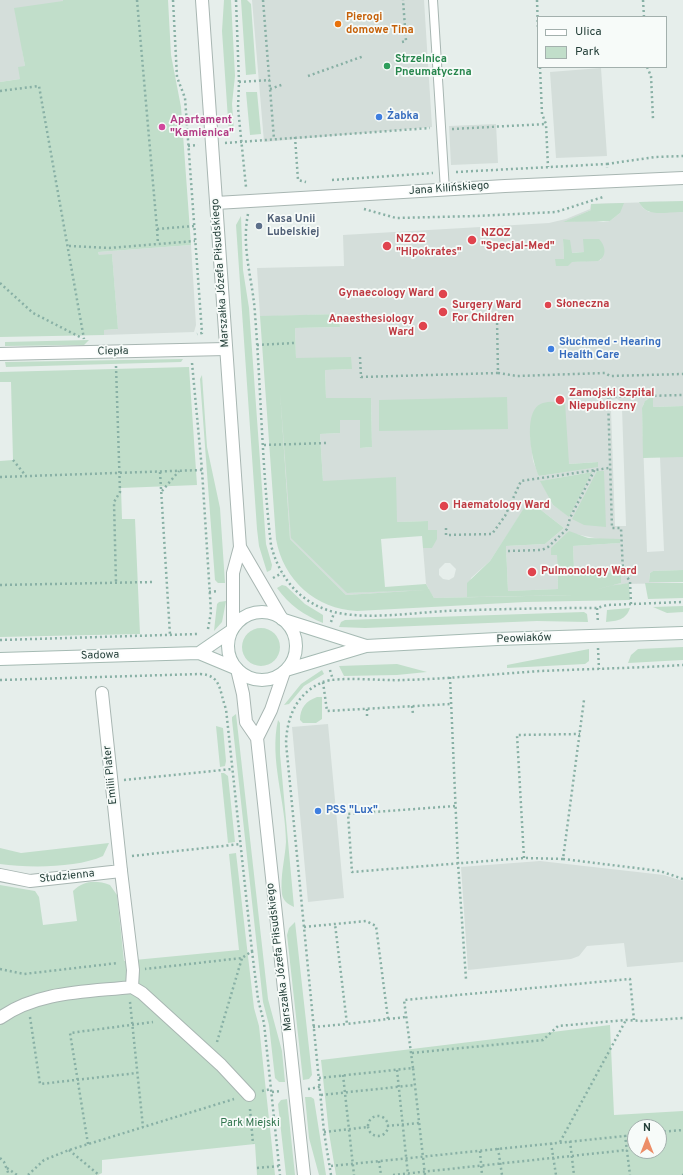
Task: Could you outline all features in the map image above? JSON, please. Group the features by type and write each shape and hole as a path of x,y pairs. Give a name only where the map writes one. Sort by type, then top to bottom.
{"street":[{"name":"Marszałka Józefa Piłsudskiego","path":"202,0 240,547 233,573 232,630"},
{"name":"Jana Kilińskiego","path":"216,203 683,178"},
{"name":"Ciepła","path":"0,354 226,349"},
{"name":"Marszałka Józefa Piłsudskiego","path":"240,547 283,620"},
{"path":"199,653 232,630 241,620 251,614 267,613 283,620 293,633 295,645 294,657 285,671 271,710 257,738"},
{"name":"Peowiaków","path":"283,620 366,646"},
{"path":"232,630 228,646 231,661 236,668 249,678 263,680 278,676 285,671"},
{"name":"Peowiaków","path":"285,671 366,646 683,634"},
{"name":"Sadowa","path":"0,659 199,653 236,668"},
{"name":"Marszałka Józefa Piłsudskiego","path":"236,668 243,694 246,722 257,738 304,1175"},
{"name":"Emilii Plater","path":"102,693 120,858"},
{"path":"120,858 132,966 132,987"},
{"name":"Studzienna","path":"0,875 30,881 121,871"},
{"path":"0,1018 13,1009 28,1002 62,995 132,987 142,993 213,1058 249,1099"}],"lane":[{"path":"433,0 445,190"}],"path":[{"path":"136,0 158,244"},
{"path":"172,0 178,77 185,98 202,333 191,337"},
{"path":"236,0 239,82 238,108 240,142 244,162 246,191"},
{"path":"263,0 274,139"},
{"path":"402,42 406,41 404,0"},
{"path":"537,0 538,16"},
{"path":"643,0 644,16"},
{"path":"308,76 364,56"},
{"path":"540,68 542,114 546,124 548,167"},
{"path":"647,68 651,76 653,119"},
{"path":"239,82 270,80"},
{"path":"270,89 284,84"},
{"path":"0,92 39,86 69,246 84,339 34,313 0,283"},
{"path":"231,142 432,127 441,130 546,124"},
{"path":"295,137 298,180 303,182 311,182"},
{"path":"188,146 195,145"},
{"path":"327,181 606,164 656,157 683,156"},
{"path":"606,164 607,171"},
{"path":"358,208 396,218 556,212 608,195"},
{"path":"256,213 248,212 246,225 247,268 255,310 271,545 282,573 294,589 310,603 334,613 351,615 527,608 597,608 631,604 683,602"},
{"path":"157,229 194,226"},
{"path":"69,246 109,248 195,241"},
{"path":"453,320 497,319 498,373"},
{"path":"258,345 294,343"},
{"path":"360,356 361,377 498,373 517,376 606,373 610,376 683,374"},
{"path":"0,640 206,633 211,612 202,470 192,363"},
{"path":"116,365 120,492 114,502 116,583"},
{"path":"631,604 630,581 623,572 621,528 612,528 608,397 683,395"},
{"path":"264,445 327,443"},
{"path":"13,460 26,476"},
{"path":"446,528 446,535 492,534 505,516 521,481 609,468"},
{"path":"508,551 542,550 548,547 567,529 570,518 596,469"},
{"path":"0,477 202,470"},
{"path":"161,492 180,471"},
{"path":"160,472 170,635"},
{"path":"271,580 282,573"},
{"path":"0,585 154,582"},
{"path":"597,608 598,622"},
{"path":"598,650 599,669"},
{"path":"332,1175 324,1132 313,1027 286,733 289,717 296,703 311,688 323,682 332,680 402,680 450,676 683,664"},
{"path":"329,667 332,680"},
{"path":"0,680 210,674 219,683 226,709 252,951 258,999 264,1023 280,1175"},
{"path":"450,676 458,863 466,979"},
{"path":"323,682 327,711 451,704"},
{"path":"563,859 584,700"},
{"path":"412,706 413,714"},
{"path":"367,709 367,717"},
{"path":"524,858 517,734 580,734"},
{"path":"112,781 232,768"},
{"path":"455,806 348,814 352,872 524,858 563,859 660,871 683,879"},
{"path":"120,858 241,844"},
{"path":"304,927 366,921 376,926 388,1019"},
{"path":"335,924 348,1024"},
{"path":"0,969 24,974 242,958 252,951"},
{"path":"213,1058 242,958"},
{"path":"425,1173 412,1053 404,1000 630,979 634,1020"},
{"path":"132,987 130,1001 143,1127"},
{"path":"28,1002 40,1084 137,1073"},
{"path":"313,1027 406,1017"},
{"path":"412,1053 543,1040 558,1026 626,1020 683,1018"},
{"path":"560,1142 626,1020"},
{"path":"88,1144 70,1033 132,1025"},
{"path":"319,1078 413,1068"},
{"path":"397,1070 408,1174"},
{"path":"343,1075 354,1175"},
{"path":"321,1095 415,1085"},
{"path":"303,1089 320,1087"},
{"path":"266,1090 271,1088"},
{"path":"28,1175 44,1160 69,1150 143,1127 249,1099 253,1144"},
{"path":"368,1128 371,1119 376,1116 385,1120 388,1126"},
{"path":"388,1126 419,1122"},
{"path":"368,1128 374,1135 380,1135 385,1132 388,1126"},
{"path":"324,1132 368,1128"},
{"path":"667,1131 683,1130"},
{"path":"331,1166 625,1136 627,1150 500,1163 425,1173 394,1175"},
{"path":"570,1141 574,1175"},
{"path":"552,1143 556,1175"},
{"path":"498,1148 502,1175"},
{"path":"69,1150 99,1175"},
{"path":"480,1151 482,1175"},
{"path":"0,1158 9,1174"},
{"path":"628,1159 630,1175"},
{"path":"379,1162 381,1175"},
{"path":"257,1168 279,1166"},
{"path":"7,1168 17,1175"}],"shaded area":[{"path":"0,0 63,1 22,49 25,66 20,79 0,82"},
{"path":"252,0 424,0 432,127 264,142"},
{"path":"601,68 607,156 556,158 550,72"},
{"path":"496,124 498,163 451,165 449,126"},
{"name":"Zamojski Szpital Niepubliczny","path":"639,202 643,208 649,212 683,212 683,406 653,407 647,399 643,405 642,412 647,552 664,551 660,457 683,457 683,570 653,571 650,573 649,582 683,583 622,584 582,595 434,598 429,590 346,595 290,539 275,316 260,316 257,268 344,266 343,235 549,223 566,219 590,209 591,204","holes":["591,204 620,213 610,221 603,222 590,220 564,222 591,210","563,239 571,253 584,252 584,239 601,260 572,262 556,259 564,259","339,314 340,327 295,328 296,358 351,369 325,370 326,398 371,398 372,447 360,448 360,420 340,420 340,433 320,434 323,481 397,522 428,521 428,530 436,530 432,548 423,548 426,584 429,589 347,593 275,316","617,399 623,403 620,408 622,408 626,526 615,526 611,409 612,400","538,406 569,464 597,462 598,466 539,476 533,461 530,434 532,418","591,472 569,516 553,505 541,481","531,498 541,510 564,528 545,544 506,546 508,591 558,589 557,554 575,534 619,543 573,546 574,568 603,567 603,573 621,583 608,586 467,597 471,578 490,561","445,563 450,563 456,569 454,577 449,580 443,579 439,575 439,569"]},
{"path":"191,245 196,325 194,332 104,335 104,330 118,329 112,255 99,255 98,252"},
{"name":"PSS \"Lux\"","path":"328,724 344,898 308,902 292,727"},
{"path":"540,861 664,875 683,881 683,962 627,967 624,943 587,946 579,956 571,959 468,970 461,867"}],"green space":[{"path":"63,0 168,0 171,55 181,107 191,245 98,252 99,255 112,254 118,329 104,330 104,335 0,337 0,82 20,79 18,67 25,66 14,8"},
{"path":"224,0 231,0 235,76 232,104 234,131 229,134 222,31"},
{"path":"241,0 247,0 251,4 256,74 246,75"},
{"path":"246,92 257,92 261,134 250,135"},
{"path":"683,201 683,212 665,213 647,211 639,202"},
{"path":"624,203 620,213 610,221 563,222 591,210 591,204"},
{"path":"241,216 243,270 249,308 266,544 272,565 271,570 267,572 259,546 257,529 236,225"},
{"path":"563,239 570,240 572,253 584,252 583,239 599,239 604,247 603,256 598,261 572,262 568,266 556,266 555,259 564,259"},
{"path":"339,314 340,327 295,328 296,358 351,357 352,369 325,370 326,398 371,398 372,447 360,448 360,420 340,420 340,433 320,434 323,481 396,477 397,522 428,521 428,530 437,530 437,539 432,548 423,548 422,536 381,539 385,587 426,584 434,598 573,595 467,597 467,583 490,561 531,497 541,510 564,528 545,544 506,546 508,591 558,589 557,555 551,555 551,548 569,531 588,538 620,539 620,543 573,546 574,568 603,567 603,573 621,572 621,583 611,586 629,583 630,600 525,602 357,611 328,605 304,590 286,567 280,554 276,539 260,316","holes":["280,391 291,538 347,593 425,590 346,595 290,539"]},
{"path":"89,340 84,345 5,346 5,342"},
{"path":"183,359 181,362 6,367 5,362"},
{"path":"189,367 197,485 121,488 122,519 135,519 140,634 0,637 0,461 13,460 11,382 0,382 0,372"},
{"path":"202,375 207,447 220,508 225,583 218,583 215,580 200,379"},
{"path":"507,397 508,429 379,431 379,400"},
{"path":"653,398 653,407 683,406 683,457 643,458 642,408 645,401"},
{"path":"565,402 569,464 598,462 598,467 539,476 531,448 530,425 532,415 536,407 543,403"},
{"path":"597,471 604,471 606,527 584,525 572,519"},
{"path":"592,472 569,517 553,505 540,481"},
{"path":"683,570 683,582 649,582 650,573 653,571"},
{"path":"645,583 683,583 683,598 648,599"},
{"path":"282,585 286,586 305,604 323,615 323,623 309,617 292,604 277,588"},
{"path":"226,601 222,622 214,631 217,604 219,602"},
{"path":"683,606 683,612 667,613 653,607"},
{"path":"630,608 626,615 621,619 606,622 607,610"},
{"path":"584,612 587,614 588,622 537,621 365,628 339,627 341,622 345,620"},
{"path":"257,628 265,628 275,633 279,640 279,654 275,661 265,666 257,666 247,661 245,658 242,651 242,643 247,633 250,631"},
{"path":"683,647 683,660 628,663 631,655 638,649"},
{"path":"589,649 589,661 585,664 507,668 507,665"},
{"path":"397,664 427,672 397,675 344,676 339,666"},
{"path":"322,670 324,674 304,686 289,704 284,705 301,684"},
{"path":"317,697 322,697 322,719 316,723 303,723 300,720 302,709 307,703"},
{"path":"236,714 268,999 282,1051 285,1082 279,1082 275,1078 269,1025 263,1002 232,720 232,717"},
{"path":"278,720 280,723 280,754 294,907 286,902 282,894 282,874 286,842 275,750"},
{"path":"216,726 223,728 226,761 225,766 220,767"},
{"path":"221,773 228,776 235,842 228,843"},
{"path":"109,843 103,856 80,863 53,866 0,864 0,848 21,853"},
{"name":"Park Miejski","path":"236,853 254,1008 259,1026 275,1175 257,1175 255,1144 102,1160 102,1173 98,1175 0,1175 0,885 35,891 39,897 43,925 77,921 73,891 77,887 90,882 100,882 110,885 117,895 124,961 239,950 229,854"},
{"path":"295,922 312,1075 309,1079 303,1080 287,935 289,928"},
{"path":"610,1025 614,1115 683,1111 683,1175 336,1175 329,1133 321,1060"},
{"path":"305,1097 311,1097 314,1099 326,1175 319,1175 309,1138"},
{"path":"287,1099 295,1175 286,1175 278,1104 281,1100"}],"place":[{"name":"Pierogi domowe Tina","path":"338,24"},
{"name":"Strzelnica Pneumatyczna","path":"387,66"},
{"name":"Żabka","path":"379,117"},
{"name":"Apartament \"Kamienica\"","path":"162,127"},
{"name":"Kasa Unii Lubelskiej","path":"259,226"},
{"name":"NZOZ \"Specjal-Med\"","path":"472,240"},
{"name":"NZOZ \"Hipokrates\"","path":"387,246"},
{"name":"Gynaecology Ward","path":"443,294"},
{"name":"Słoneczna","path":"548,305"},
{"name":"Surgery Ward For Children","path":"443,312"},
{"name":"Anaesthesiology Ward","path":"423,326"},
{"name":"Słuchmed - Hearing Health Care","path":"551,349"},
{"name":"Zamojski Szpital Niepubliczny","path":"560,400"},
{"name":"Haematology Ward","path":"444,506"},
{"name":"Pulmonology Ward","path":"532,572"},
{"name":"PSS \"Lux\"","path":"318,811"}]}
